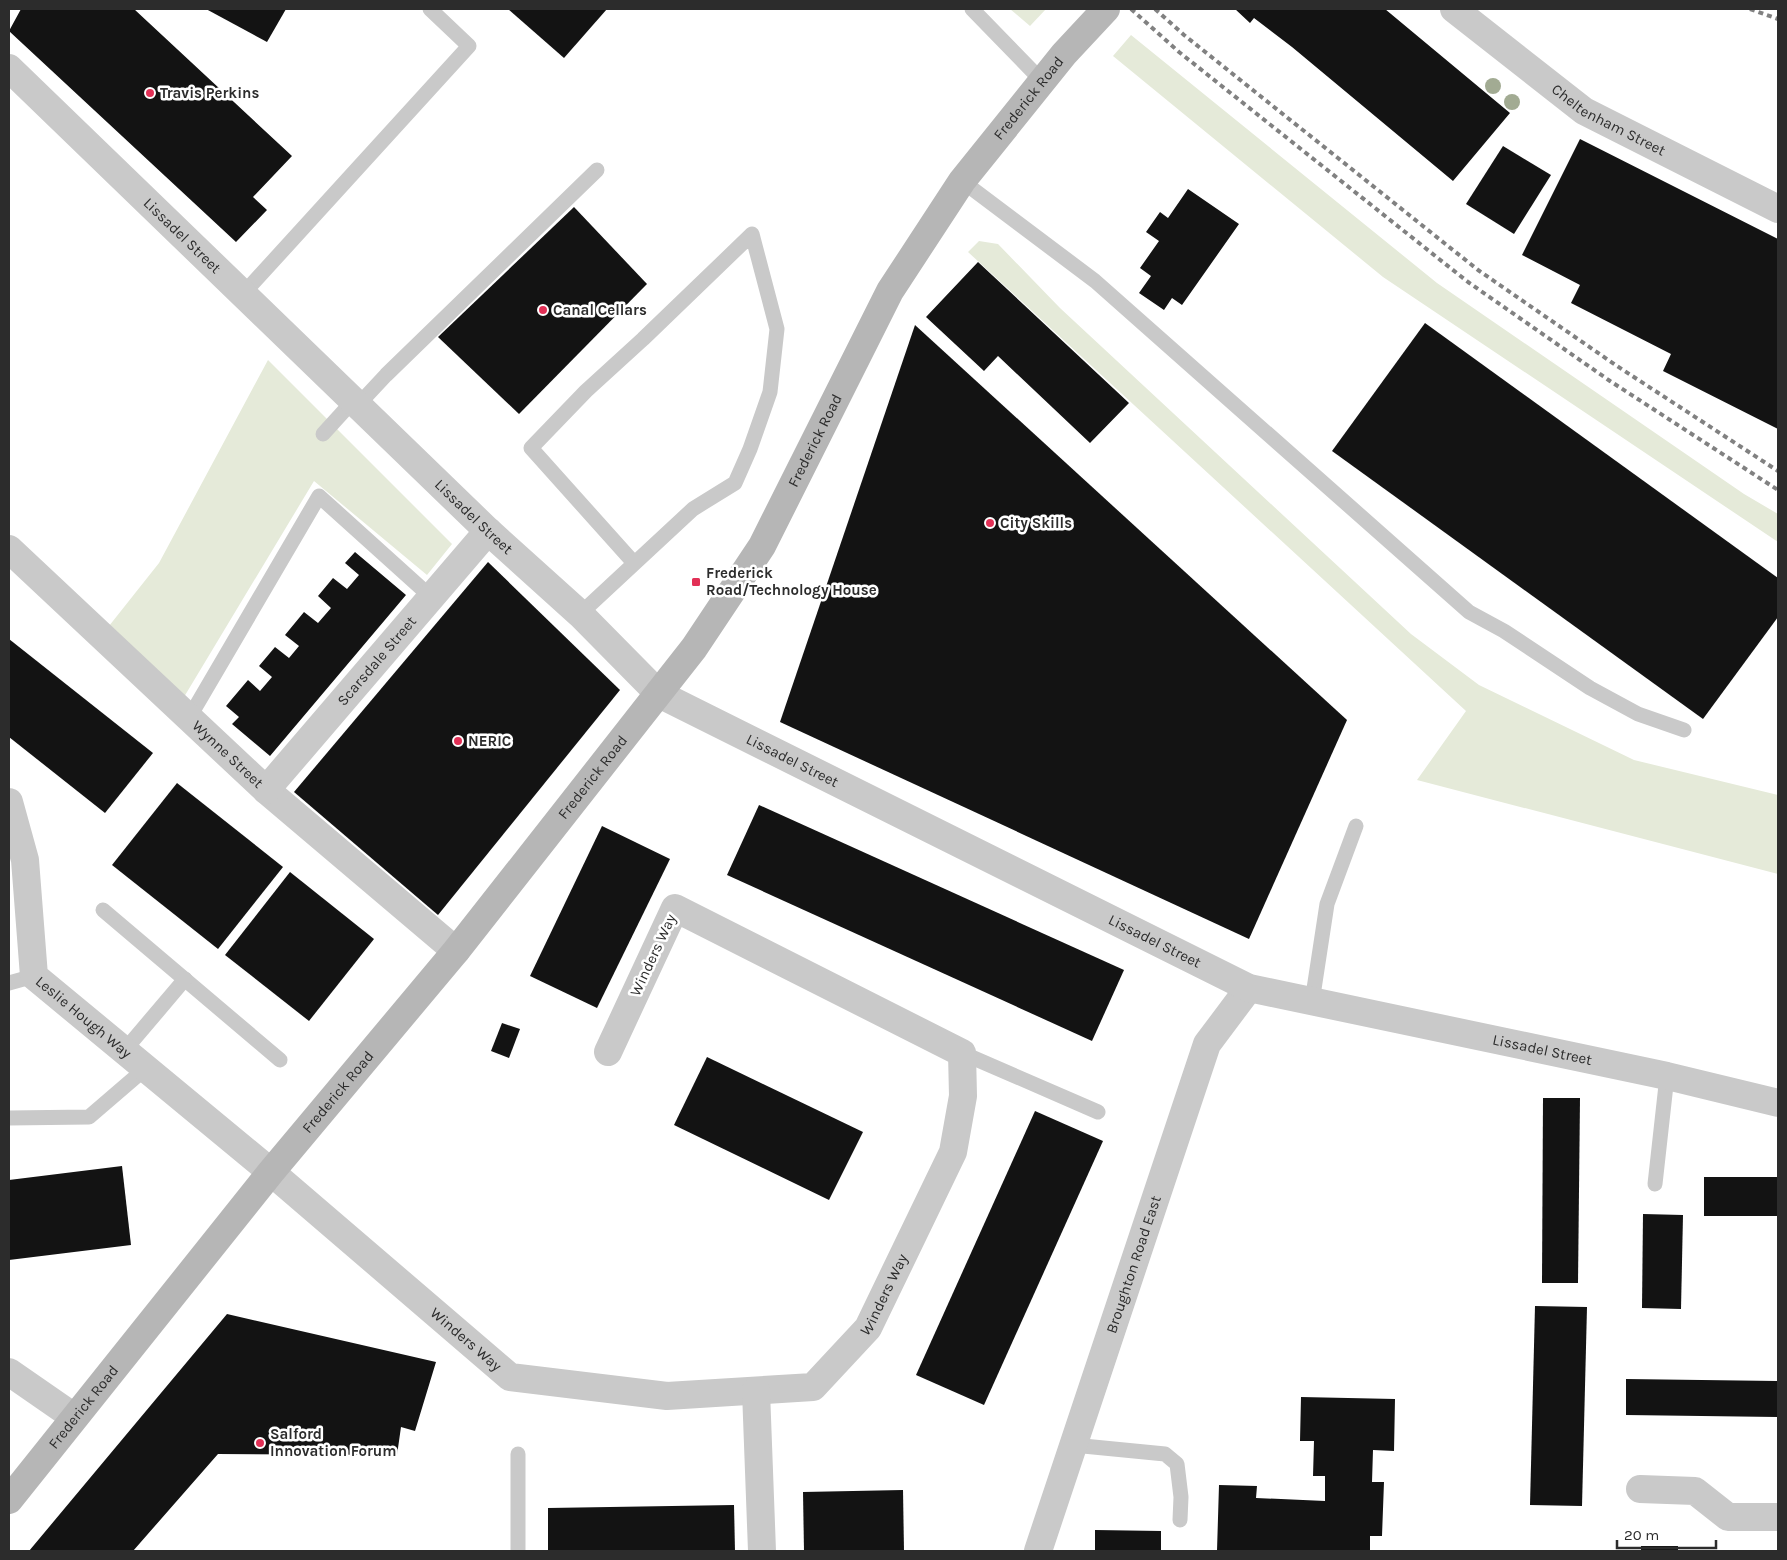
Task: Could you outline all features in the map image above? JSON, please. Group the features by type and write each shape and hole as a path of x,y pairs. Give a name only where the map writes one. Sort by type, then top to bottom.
{"main road":[{"name":"Frederick Road","path":"9,1500 271,1172 456,951 694,648 762,546 890,290 962,181 1064,54 1106,9"}],"street":[{"name":"Cheltenham Street","path":"1454,9 1584,111 1778,209"},
{"name":"Lissadel Street","path":"9,68 488,531 580,614 659,694 1249,988 1667,1076 1778,1103"},
{"name":"Scarsdale Street","path":"266,790 488,531"},
{"name":"Wynne Street","path":"9,549 266,790 456,951"},
{"name":"Leslie Hough Way","path":"9,802 25,860 21,980 124,1051 271,1172"},
{"name":"Winders Way","path":"271,1172 510,1377 667,1396 813,1387 868,1328 953,1152 964,1096 962,1053 675,908 608,1052"},
{"name":"Broughton Road East","path":"1038,1551 1207,1044 1249,988"},
{"path":"9,1372 74,1418"},
{"path":"756,1392 762,1551"},
{"path":"1640,1489 1695,1490 1728,1516 1778,1517"}],"lane":[{"path":"242,294 470,46 430,9"},
{"path":"972,9 1042,81"},
{"path":"323,434 597,170"},
{"path":"962,181 1095,281 1469,612 1504,631 1590,688 1630,710 1684,730"},
{"path":"580,614 694,508 735,482 750,449 770,392 777,329 752,234 586,391 531,448 634,563"},
{"path":"189,718 319,496 431,597"},
{"path":"1312,1002 1327,904 1356,826"},
{"path":"103,910 280,1060"},
{"path":"124,1051 185,978"},
{"path":"962,1053 1098,1112"},
{"path":"9,1118 89,1117 146,1068"},
{"path":"1655,1184 1667,1076"},
{"path":"1073,1445 1166,1454 1177,1464 1181,1497 1180,1520"},
{"path":"518,1454 518,1551"}],"green space":[{"path":"1010,9 1046,9 1030,26"},
{"path":"1131,35 1437,283 1744,494 1778,514 1778,542 1383,277 1113,56"},
{"path":"979,241 998,244 1060,308 1411,634 1479,685 1634,760 1778,795 1778,874 1417,780 1466,711 968,252"},
{"path":"268,360 452,544 427,575 314,481 184,697 109,626 159,563"}],"building":[{"name":"Travis Perkins","path":"21,9 134,9 292,156 253,197 267,210 236,242 9,31"},
{"name":"Travis Perkins","path":"206,9 286,9 267,42"},
{"path":"508,9 607,9 564,58"},
{"path":"1235,9 1385,9 1510,113 1453,181 1292,47 1254,18 1250,23"},
{"path":"1580,139 1778,239 1778,429 1663,371 1671,354 1571,303 1580,285 1522,255"},
{"path":"1503,146 1551,175 1514,234 1466,204"},
{"path":"1188,189 1239,224 1182,305 1172,298 1164,310 1139,293 1151,276 1140,268 1159,241 1146,232 1160,212 1168,218"},
{"name":"Canal Cellars","path":"574,207 647,284 519,414 438,337"},
{"path":"978,262 1129,403 1090,443 998,356 984,371 926,317"},
{"path":"1425,323 1778,578 1778,617 1703,719 1332,451"},
{"name":"City Skills","path":"915,325 1347,720 1249,939 780,722"},
{"path":"355,552 406,595 270,756 232,724 239,717 226,706 248,680 260,691 272,677 259,666 275,647 289,658 299,646 285,635 304,612 318,623 331,608 318,596 333,578 347,589 359,575 345,563"},
{"name":"NERIC","path":"488,562 620,690 438,915 294,792"},
{"path":"9,639 153,753 105,813 9,737"},
{"path":"177,783 283,867 218,949 112,865"},
{"path":"759,805 1124,970 1092,1041 727,875"},
{"path":"602,826 670,859 597,1008 530,976"},
{"path":"290,872 374,939 309,1021 225,955"},
{"path":"502,1023 520,1029 509,1058 491,1051"},
{"path":"707,1057 863,1132 829,1200 674,1125"},
{"path":"1543,1098 1580,1098 1578,1283 1542,1283"},
{"path":"1035,1111 1103,1141 984,1405 916,1375"},
{"path":"122,1166 131,1245 9,1260 9,1180"},
{"path":"1704,1177 1778,1177 1778,1216 1704,1216"},
{"path":"1643,1214 1683,1215 1681,1309 1642,1308"},
{"path":"1535,1306 1587,1307 1582,1506 1530,1505"},
{"name":"Salford Innovation Forum","path":"227,1314 436,1362 415,1431 401,1427 397,1455 218,1454 133,1551 29,1551"},
{"path":"1626,1379 1777,1381 1777,1417 1626,1415"},
{"path":"1301,1397 1395,1399 1394,1451 1373,1450 1372,1482 1384,1482 1382,1536 1370,1536 1370,1551 1217,1551 1219,1485 1257,1486 1256,1498 1325,1501 1325,1476 1313,1476 1314,1441 1300,1441"},
{"path":"903,1490 904,1551 804,1551 803,1492"},
{"path":"734,1505 735,1551 548,1551 548,1508"},
{"path":"1095,1530 1161,1531 1161,1551 1095,1551"},
{"path":"1641,1546 1678,1546 1678,1551 1641,1551"}],"railway":[{"path":"1131,9 1179,52 1468,282 1610,381 1778,490"},
{"path":"1155,9 1184,35 1478,270 1617,366 1778,471"},
{"path":"1750,9 1778,19"}],"place":[{"name":"Travis Perkins","path":"150,93"},
{"name":"Canal Cellars","path":"543,310"},
{"name":"City Skills","path":"990,523"},
{"name":"Frederick Road/Technology House","path":"696,582"},
{"name":"NERIC","path":"458,741"},
{"name":"Salford Innovation Forum","path":"260,1443"}]}
